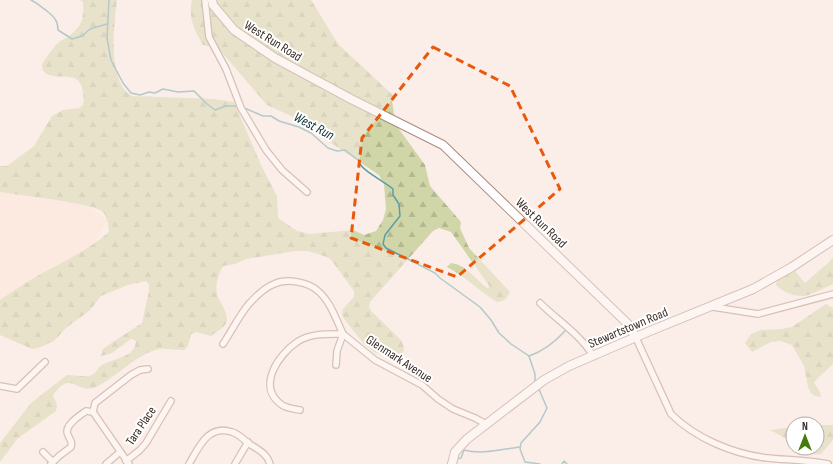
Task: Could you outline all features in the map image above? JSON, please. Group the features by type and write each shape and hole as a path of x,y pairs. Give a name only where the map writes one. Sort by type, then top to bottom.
{"street":[{"path":"205,0 209,37 226,70 241,108 266,150 282,170 307,192"},
{"name":"West Run Road","path":"212,0 213,5 234,30 275,58 351,99 443,145 628,324 671,414 678,421 707,440 733,449 765,457 828,464"},
{"name":"Stewartstown Road","path":"452,464 456,452 463,442 544,380 593,356 753,289 772,279 833,240"},
{"path":"223,344 247,306 261,292 274,283 291,281 305,284 318,291 331,308 343,334 337,351 336,365"},
{"path":"710,306 758,314 833,294"},
{"path":"540,303 573,333 590,350 593,356"},
{"path":"300,410 283,406 275,399 270,390 272,370 284,352 298,341 318,334 343,334"},
{"name":"Glenmark Avenue","path":"343,334 375,360 422,385 438,399 453,409 486,424"},
{"path":"0,386 17,389 46,362"},
{"path":"128,462 93,412 95,403 131,375 140,370 148,369"},
{"name":"Tara Place","path":"128,462 146,443 170,401"},
{"path":"43,452 52,463 71,448 71,441 67,434 67,428 86,411 93,412"},
{"path":"189,464 204,439 216,432 224,431 233,432 262,451 270,464"},
{"path":"235,464 248,442"},
{"path":"106,464 120,452"}],"highlighted area":[{"path":"433,47 510,86 560,189 457,277 351,238 362,138"}],"shaded area":[{"path":"0,192 85,205 108,220 87,254 0,302"}],"green space":[{"path":"80,0 117,0 114,57 123,88 132,96 214,99 234,102 262,167 277,196 278,218 297,231 309,234 353,230 364,235 376,231 383,220 386,209 384,185 379,175 291,116 267,105 219,49 203,45 191,18 192,0 311,0 338,44 394,96 392,101 396,125 425,165 430,186 461,222 460,228 469,248 510,292 508,296 497,302 447,267 451,263 462,266 487,288 490,287 451,232 439,228 433,231 370,302 369,307 372,312 401,340 403,344 404,350 402,356 391,359 374,352 364,344 345,320 342,315 343,309 354,297 354,291 332,261 327,257 308,251 295,251 246,259 235,264 223,266 218,276 216,287 217,296 224,309 227,319 222,328 211,336 196,332 191,334 188,346 184,350 159,349 142,356 96,387 90,389 65,383 53,395 57,405 56,411 17,439 0,462 0,443 31,403 67,375 89,376 95,373 102,365 123,357 132,351 135,347 136,341 131,339 112,353 101,356 102,350 142,323 149,291 149,285 146,281 128,285 101,296 90,310 66,328 54,341 38,348 32,349 0,335 0,300 34,278 82,251 109,232 106,217 103,212 97,209 54,200 0,192 0,166 7,166 34,146 52,116 63,110 79,108 83,105 83,91 79,81 73,78 46,74 43,71 42,66 43,62 55,46 60,41 68,37 79,26 83,14 83,2"},
{"path":"833,257 833,284 810,294 800,296 784,291 776,284 778,280 794,270 805,283"},
{"path":"826,304 833,308 833,364 814,383 820,392 821,397 815,396 811,393 808,387 804,366 792,345 781,341 771,342 752,352 745,343 751,334 761,330 792,327"},
{"path":"825,425 833,425 833,440 825,449"},
{"path":"785,428 785,438 770,430"}],"waterway":[{"path":"31,0 52,15 56,21 58,30 72,39 82,36 90,29 107,24"},
{"name":"West Run","path":"109,0 107,38 111,60 123,83 131,93 140,95 149,92 155,93 163,89 178,92 194,91 215,110 226,106 239,106"},
{"name":"West Run","path":"242,107 263,116 271,116 279,121 299,127 311,133 328,148 337,151 345,150 358,160 363,168 393,189 393,195 399,204 400,216 385,235 383,244 386,248 435,273 480,307 491,320 499,333 511,344 529,356 535,374 535,382"},
{"name":"West Run","path":"529,356 540,352 549,346 565,331"},
{"name":"West Run","path":"538,387 547,408 540,422 521,443 520,449 525,462 540,464"},
{"path":"456,459 461,458 464,450 485,452 520,447"},
{"name":"West Run","path":"562,464 564,461 567,464"}]}
